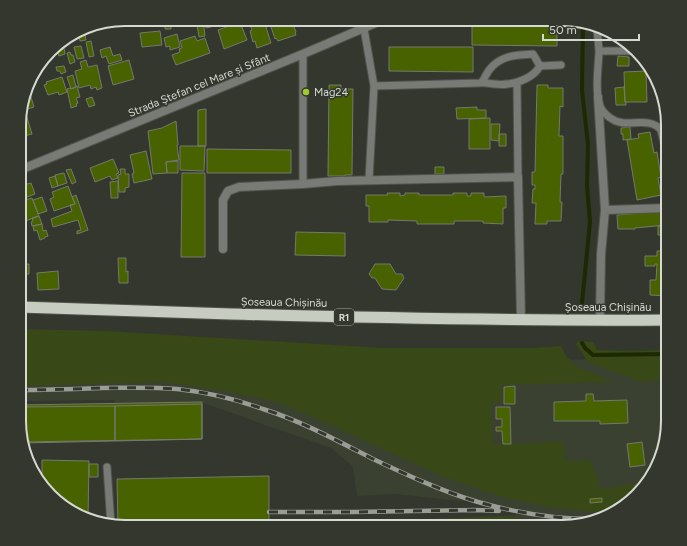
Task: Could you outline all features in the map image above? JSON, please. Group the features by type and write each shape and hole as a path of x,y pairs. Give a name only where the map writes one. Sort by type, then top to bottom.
{"highway":[{"name":"Șoseaua Chișinău","path":"26,307 377,318 661,320"}],"street":[{"name":"Strada Ștefan cel Mare și Sfânt","path":"26,168 370,26"},
{"path":"598,97 605,210 601,254 600,320"},
{"path":"223,249 223,200 228,192 239,187 337,181 518,178 521,320"},
{"path":"605,210 661,208"}],"lane":[{"path":"364,29 374,86 369,180"},
{"path":"598,33 599,50 598,97 600,108 618,123 646,123 658,126 661,130"},
{"path":"599,50 627,51"},
{"path":"303,54 303,184"},
{"path":"482,82 490,68 497,62 509,56 533,54 540,66"},
{"path":"540,66 561,65"},
{"path":"374,86 482,82 505,85 529,77 536,72 540,66"},
{"path":"517,82 518,178"},
{"path":"107,467 111,519"}],"shaded area":[{"path":"661,358 661,428 658,447 648,471 641,481 622,500 612,507 594,515 562,520 534,520 503,516 534,513 481,503 395,494 357,496 353,467 331,448 202,403 115,404 114,400 26,401 26,379 486,369 500,361"}],"green space":[{"path":"26,329 106,331 384,348 532,348 561,346 566,356 577,367 614,382 501,385 501,402 491,405 493,445 564,441 565,461 590,460 601,489 634,484 642,480 622,500 612,507 601,512 591,512 555,508 502,497 442,476 304,413 273,401 224,391 166,382 26,386"},
{"path":"578,341 593,342 597,350 661,350 661,380 640,382 588,362 576,344"},
{"path":"503,516 534,520 403,520"}],"building":[{"path":"165,26 171,26 171,29 165,29"},
{"path":"197,26 204,26 205,36 199,37"},
{"path":"229,26 242,26 247,40 224,49 218,30"},
{"path":"250,26 266,26 271,43 257,48 255,41 253,42 250,31 252,30"},
{"path":"271,26 294,26 296,35 278,41 276,38 275,39"},
{"path":"472,26 557,26 557,46 472,45"},
{"path":"160,31 162,45 142,47 140,33"},
{"path":"85,34 86,40 80,41 79,37"},
{"path":"177,34 180,47 170,50 170,46 166,47 164,38"},
{"path":"195,36 197,41 205,38 210,53 176,65 172,55 180,52 179,49 182,48 180,41"},
{"path":"91,41 94,56 89,57 86,42"},
{"path":"81,46 84,58 77,59 74,47"},
{"path":"110,47 113,56 120,54 122,60 109,64 106,56 102,58 100,50"},
{"path":"389,47 473,47 473,72 389,71"},
{"path":"64,48 65,54 59,56 58,53"},
{"path":"70,52 71,55 73,55 75,62 70,64 67,53"},
{"path":"618,56 629,57 629,66 617,66"},
{"path":"86,60 88,67 97,65 102,88 97,90 96,87 91,89 90,85 79,88 75,71 82,69 80,62"},
{"path":"129,60 134,79 113,85 108,66"},
{"path":"64,66 66,72 61,74 60,71 57,71 56,67"},
{"path":"645,71 647,102 625,102 624,72"},
{"path":"73,75 76,87 71,89 67,77"},
{"path":"62,77 67,92 59,95 58,92 48,95 44,85 47,84 46,82"},
{"path":"329,85 341,85 341,89 353,89 352,175 328,176"},
{"path":"537,85 548,85 548,88 563,88 563,107 560,106 559,136 563,136 563,174 561,174 560,202 562,202 561,221 547,221 547,224 535,224 536,203 532,203 533,189 535,189 535,185 532,185 532,172 535,172"},
{"path":"76,86 80,97 76,98 78,103 76,104 77,106 71,108 67,89 71,89"},
{"path":"624,87 626,105 616,105 615,88"},
{"path":"30,95 34,107 27,109"},
{"path":"92,97 95,105 89,107 86,99"},
{"path":"477,107 477,110 486,110 486,118 457,119 456,108"},
{"path":"206,109 206,146 198,146 198,110"},
{"path":"27,116 32,134 26,136"},
{"path":"490,118 490,149 469,149 469,119"},
{"path":"176,121 179,160 166,162 167,173 153,174 148,131 162,128"},
{"path":"491,124 500,124 499,141 491,140"},
{"path":"630,127 631,139 623,140 621,128"},
{"path":"650,132 654,153 657,152 661,177 658,178 661,195 637,200 627,140 639,138 638,134"},
{"path":"499,134 506,134 506,146 499,146"},
{"path":"180,146 205,146 204,171 180,170"},
{"path":"207,149 291,150 291,173 207,173"},
{"path":"146,151 152,179 134,183 132,174 134,173 130,155"},
{"path":"113,159 119,173 116,174 118,178 112,180 110,176 95,182 90,168"},
{"path":"178,161 178,173 167,173 166,162"},
{"path":"435,167 444,167 444,174 435,174"},
{"path":"71,169 76,182 72,184 66,170"},
{"path":"120,169 125,169 125,174 129,174 129,187 125,188 125,192 119,192 118,175 121,174"},
{"path":"64,173 67,183 58,186 55,175"},
{"path":"182,173 205,173 205,257 181,257"},
{"path":"55,176 58,186 52,188 49,178"},
{"path":"118,181 118,198 111,198 110,182"},
{"path":"31,183 35,194 27,197 26,184"},
{"path":"68,186 75,204 54,211 50,199 54,197 52,192"},
{"path":"387,193 400,193 400,196 405,195 405,193 419,193 419,195 453,195 453,193 467,193 467,196 471,196 471,193 484,193 484,197 506,196 506,208 503,208 503,224 483,223 483,221 454,221 454,224 417,224 417,221 388,220 388,222 369,222 369,206 366,206 366,195 388,195"},
{"path":"76,195 88,230 77,234 77,231 81,230 78,220 53,227 51,219 72,211 70,205 75,204 72,197"},
{"path":"42,197 47,211 38,214 33,200"},
{"path":"32,198 39,216 26,221 26,200"},
{"path":"661,211 661,225 635,229 618,229 617,215"},
{"path":"39,216 42,224 32,226 32,218"},
{"path":"42,224 43,231 46,230 48,236 40,240 37,230 34,231 33,226"},
{"path":"658,226 661,226 661,235 658,235"},
{"path":"296,232 345,233 345,256 295,255"},
{"path":"657,251 661,251 661,296 650,295 650,280 656,280 657,264 655,264 655,266 645,266 645,256 657,256"},
{"path":"118,258 126,258 128,283 119,283"},
{"path":"26,264 29,264 29,274 26,274"},
{"path":"375,264 390,264 396,274 402,274 404,278 396,290 382,289 375,278 372,278 369,274"},
{"path":"58,271 59,289 38,290 37,273"},
{"path":"515,386 515,404 504,404 504,387"},
{"path":"586,394 593,394 594,401 627,400 628,423 600,424 600,421 554,421 554,402 586,401"},
{"path":"202,402 202,439 28,442 26,428 26,405"},
{"path":"202,404 202,439 115,441 115,406"},
{"path":"115,406 115,441 28,443 26,428 26,407"},
{"path":"496,407 510,407 511,444 503,444 502,431 496,431 496,427 502,427 502,419 496,419"},
{"path":"642,442 645,465 630,467 627,444"},
{"path":"42,460 89,461 88,513 70,503 55,491 42,474"},
{"path":"89,464 98,464 98,477 89,477"},
{"path":"269,476 269,520 118,520 117,479"},
{"path":"602,498 602,502 590,503 590,499"}],"waterway":[{"path":"582,303 590,222 587,185 588,145 582,90 583,28"},
{"path":"582,343 593,355 661,354"}],"railway":[{"path":"26,390 158,388 188,390 221,396 291,419 410,476 464,498 493,506 539,515 578,518"},
{"path":"269,512 499,511"}],"place":[{"name":"Mag24","path":"306,92"}]}
